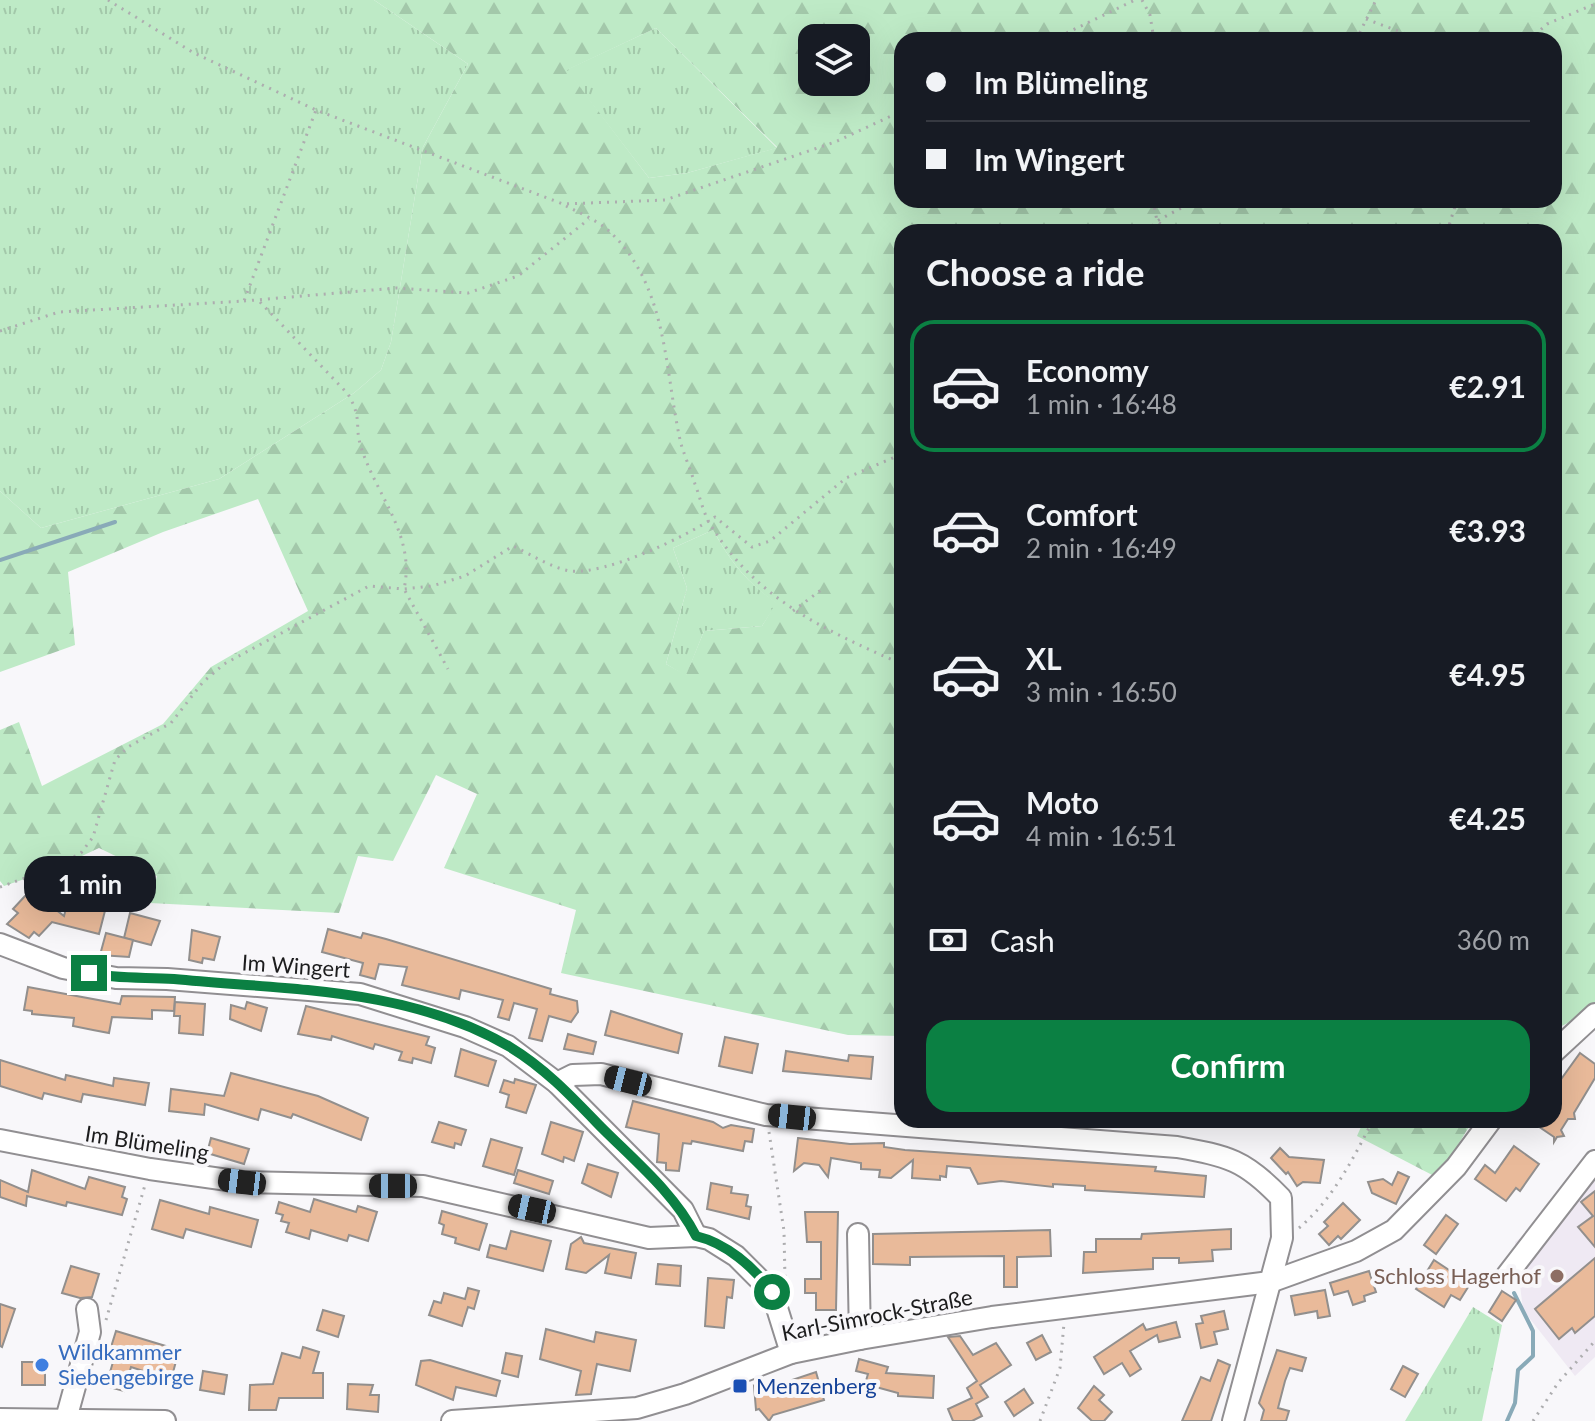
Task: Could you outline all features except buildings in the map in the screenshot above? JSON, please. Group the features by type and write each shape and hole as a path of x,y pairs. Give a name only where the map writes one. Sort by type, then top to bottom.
{"street":[{"name":"Im Wingert","path":"0,944 63,968 116,978 360,994 465,1027 508,1046 557,1083 683,1210 696,1236"},
{"path":"1562,1045 1595,1014"},
{"path":"557,1083 573,1075 601,1074 766,1115 894,1125"},
{"path":"933,1128 1177,1147 1214,1153 1254,1170 1281,1198 1282,1238 1233,1421"},
{"name":"Karl-Simrock-Straße","path":"452,1421 637,1408 685,1394 791,1353 860,1339 978,1319 1065,1311 1270,1282 1356,1251 1394,1230 1456,1167 1485,1128"},
{"name":"Im Blümeling","path":"0,1140 150,1169 274,1184 423,1186 649,1238 696,1236 709,1239 761,1277 772,1292 791,1353"},
{"path":"1507,1275 1595,1161"},
{"path":"858,1234 860,1339"},
{"path":"66,1419 90,1332 87,1309"},
{"path":"0,1419 165,1421"}],"path":[{"path":"108,0 194,53 316,110 563,204 590,218 621,245 650,291 671,366 682,444 708,521 756,581 793,611 894,660"},
{"path":"1069,32 1135,0"},
{"path":"1142,0 1150,15 1153,32"},
{"path":"1360,32 1376,0"},
{"path":"1538,32 1547,24 1595,4"},
{"path":"1366,19 1401,32"},
{"path":"244,301 316,110"},
{"path":"563,204 665,200 835,142 894,115"},
{"path":"1155,208 1157,221 1161,224"},
{"path":"1154,224 1181,208"},
{"path":"0,331 59,312 260,302 396,288 468,293 518,276 590,218"},
{"path":"260,302 348,394 359,412 360,444 403,539 408,574 404,589 448,669"},
{"path":"0,887 53,868 81,853 93,837 115,760 128,747 171,723 212,672 271,636 369,586 404,589 465,576 513,546 569,571 590,570 667,542 715,517 752,547 770,541 846,478 894,457"},
{"path":"793,611 821,590"},
{"path":"766,1115 784,1231 785,1279"},
{"path":"1282,1238 1318,1211 1352,1161 1369,1128"},
{"path":"103,1330 150,1169"},
{"path":"1040,1421 1060,1368 1065,1311"},
{"path":"1533,1421 1558,1383 1595,1341"}],"shaded area":[{"name":"Schloss Hagerhof","path":"1595,1169 1595,1357 1575,1376 1523,1310 1515,1242 1565,1206"}],"green space":[{"path":"0,0 374,0 468,64 423,147 391,342 381,370 354,393 219,479 41,528 0,491"},
{"path":"374,0 1595,0 1595,1009 1562,1026 1562,224 894,224 894,1036 848,1035 561,973 576,910 444,868 477,794 436,775 393,861 358,856 339,913 150,903 157,876 99,848 54,869 4,886 0,881 0,730 19,722 42,786 163,724 211,667 308,611 258,499 163,532 68,572 75,645 0,672 0,491 41,528 219,479 354,393 381,370 391,342 423,147 468,64","holes":["656,28 777,147 687,173 649,178 567,70","713,530 726,552 756,588 776,603 762,626 704,631 686,675 666,664 687,588 673,548"]},
{"path":"656,28 777,148 687,173 649,178 566,70"},
{"path":"713,530 740,571 777,603 762,626 704,631 686,676 666,664 687,588 673,548"},
{"path":"1360,1128 1468,1128 1438,1178 1357,1136"},
{"path":"1473,1307 1502,1325 1482,1421 1405,1421"}],"waterway":[{"path":"0,560 115,522"},
{"path":"1507,1421 1515,1403 1518,1370 1533,1356 1533,1331 1514,1293"}],"place":[{"name":"Schloss Hagerhof","path":"1557,1276"},
{"name":"Wildkammer Siebengebirge","path":"42,1365"},
{"name":"Menzenberg","path":"740,1386"}],"route":[{"path":"89,973 116,978 360,994 417,1010 508,1046 557,1083 632,1157 683,1210 696,1236 709,1239 736,1256 761,1277 772,1292"}]}
